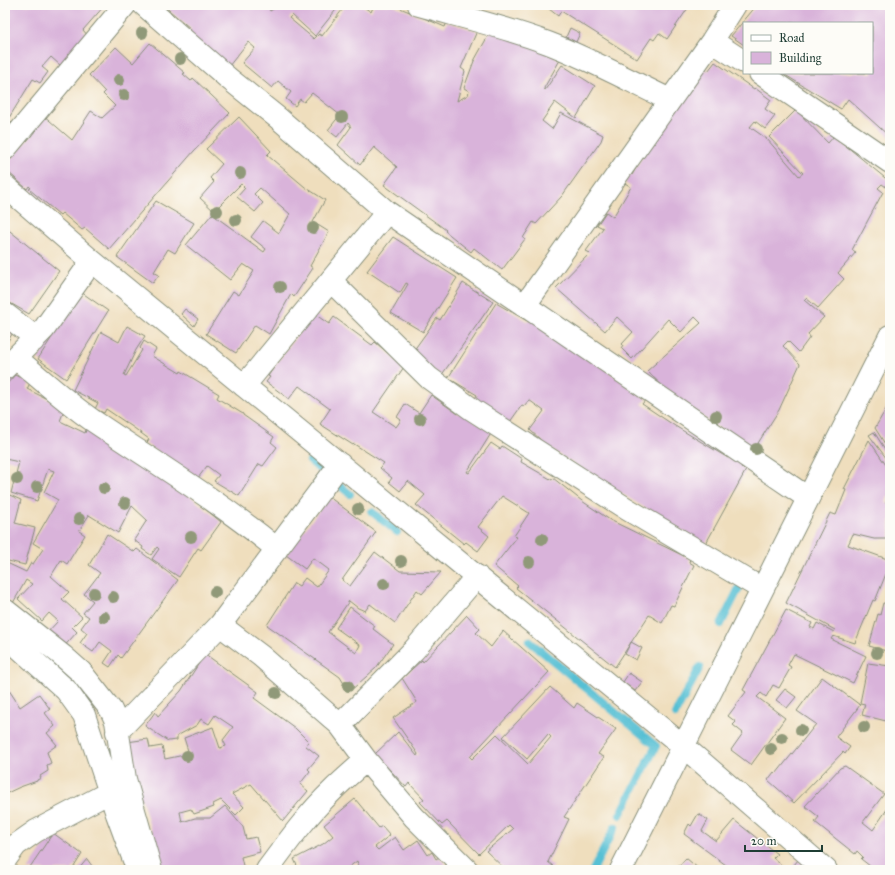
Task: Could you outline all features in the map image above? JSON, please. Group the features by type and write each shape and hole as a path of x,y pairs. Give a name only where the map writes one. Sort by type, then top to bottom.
{"street":[{"path":"5,149 125,5"},
{"path":"144,5 387,212 525,304 808,498"},
{"path":"419,5 483,13 513,30 567,50 670,100"},
{"path":"525,304 712,41 735,5"},
{"path":"712,41 743,61"},
{"path":"761,74 890,162"},
{"path":"5,186 92,261 683,746 826,870"},
{"path":"244,386 387,212"},
{"path":"92,261 44,329 10,363 192,486 253,529 277,549"},
{"path":"331,281 429,378 472,410 627,509 762,589"},
{"path":"5,314 27,331 33,341"},
{"path":"621,870 890,336"},
{"path":"117,732 220,624 340,464"},
{"path":"340,725 414,650 477,576"},
{"path":"5,610 54,648 80,672 111,710 116,721 125,779 151,870"},
{"path":"220,624 262,656 340,725 366,760 414,817 467,870"},
{"path":"5,635 66,690 84,715 138,870"},
{"path":"267,870 309,816 331,792 366,760"},
{"path":"9,846 110,792"}],"building":[{"path":"5,5 105,5 83,30 88,36 61,66 51,57 42,67 48,72 40,83 33,79 7,121 13,123 5,133"},
{"path":"163,5 273,5 269,8 270,11 280,5 285,5 287,9 290,5 338,5 339,6 315,36 292,15 289,18 314,39 319,34 322,36 346,5 361,5 371,12 374,5 393,5 445,27 447,22 477,31 461,68 465,71 457,101 468,95 469,91 464,88 474,61 494,25 560,60 544,88 545,90 562,65 595,86 576,118 555,102 542,121 552,129 561,113 603,135 601,141 562,196 536,224 533,222 523,238 525,239 502,270 474,248 471,252 445,231 446,230 384,185 397,167 374,147 360,165 338,145 351,127 348,123 337,137 328,130 340,115 312,93 304,102 300,99 295,106 286,99 291,92 278,81 272,88 242,63 255,48 248,42 225,71 186,35 191,29"},
{"path":"544,5 690,5 667,39 659,33 654,40 651,38 637,59 561,11 558,16"},
{"path":"757,5 762,5 766,8 769,5 890,5 890,137 848,99 841,109 784,74 873,74 873,22 743,22 743,44 731,36"},
{"path":"570,28 580,33 576,42 566,37"},
{"path":"150,43 185,73 183,74 191,81 193,78 230,113 194,151 109,249 85,228 82,230 62,213 60,215 29,189 31,188 29,186 27,189 7,171 10,168 6,164 32,135 27,130 42,114 72,140 91,111 102,118 115,106 103,94 105,92 89,75 116,47 133,63"},
{"path":"715,62 771,100 765,109 775,116 765,129 755,121 750,127 767,139 799,176 803,173 769,137 796,110 828,143 834,136 890,182 890,190 882,184 878,188 883,192 852,250 856,252 838,273 844,279 818,308 806,298 804,300 824,317 808,334 810,337 799,352 788,341 783,346 800,364 779,410 753,451 675,398 647,371 701,323 695,317 681,332 668,319 632,359 621,348 623,345 622,344 633,332 617,317 605,331 556,288 590,253 586,251 603,228 597,225 606,212 613,217 631,187 625,183 629,173 632,175 665,117 702,67 708,71"},
{"path":"239,117 271,151 267,155 305,187 325,200 313,222 329,232 310,266 313,268 294,297 291,294 269,334 255,325 236,353 206,334 233,291 239,295 254,271 243,264 230,280 186,245 212,214 264,252 266,249 251,237 263,221 279,233 290,214 260,188 254,194 263,203 255,212 237,197 245,188 241,184 214,211 200,198 214,182 210,178 222,164 206,149"},
{"path":"156,201 194,223 175,253 168,249 154,272 159,275 153,283 117,257"},
{"path":"5,227 59,271 29,314 5,300"},
{"path":"393,237 457,278 423,332 391,313 408,284 406,283 400,293 367,271"},
{"path":"463,283 493,302 441,376 411,354 437,318 440,320"},
{"path":"81,292 108,311 66,379 38,359"},
{"path":"496,303 529,322 533,316 646,399 642,404 675,426 728,458 733,448 747,457 741,467 746,470 705,545 542,444 543,442 530,430 544,411 529,400 524,406 522,405 507,426 472,404 477,395 448,378"},
{"path":"185,309 198,319 194,326 181,314"},
{"path":"313,313 329,324 334,317 372,345 375,342 404,367 373,412 396,427 401,420 397,417 405,404 419,413 431,395 458,414 460,412 492,432 467,472 469,473 491,443 500,449 502,446 522,459 521,462 552,480 553,478 582,501 610,520 690,559 689,562 694,565 674,606 671,605 662,623 649,615 615,667 516,588 518,586 494,566 517,537 514,536 529,513 502,496 478,527 489,536 478,551 466,542 464,544 416,505 425,495 408,481 400,491 389,482 392,478 380,468 384,463 320,424 330,409 299,386 289,399 266,382 270,377 268,376"},
{"path":"5,323 15,329 5,346"},
{"path":"127,326 145,336 136,350 124,375 126,376 142,350 140,348 144,341 156,349 152,356 180,373 181,371 219,394 217,398 243,414 274,437 271,442 277,447 263,466 259,464 239,496 214,481 219,475 207,466 198,478 146,444 149,439 134,428 106,409 104,413 95,409 98,403 73,390 101,332 119,342"},
{"path":"15,375 30,383 27,389 65,408 60,421 85,433 87,427 185,492 221,522 201,550 198,548 179,577 152,559 159,549 157,547 151,555 142,549 143,547 134,540 147,520 132,506 118,533 89,515 79,531 85,535 67,564 61,560 51,576 69,592 62,599 82,617 72,627 77,632 61,650 45,635 58,621 49,613 42,621 18,599 32,584 26,580 13,603 5,599 5,493 21,500 15,523 35,528 25,565 8,561 7,563 26,572 31,563 33,564 43,549 33,543 58,500 44,492 54,471 48,469 37,501 11,493 19,462 5,459 5,386"},
{"path":"890,402 890,452 875,428"},
{"path":"874,432 890,457 890,463 869,435"},
{"path":"869,440 890,471 890,496 888,496 886,503 890,504 890,539 874,539 853,534 848,545 890,560 890,564 875,601 873,600 855,643 833,636 831,639 866,656 853,683 794,654 788,665 791,667 779,688 773,685 766,697 761,693 757,697 785,718 751,765 731,750 743,733 733,725 736,722 728,716 746,692 743,690 786,610 812,623 810,627 814,629 817,623 834,632 835,630 786,603 830,513 836,515 846,490 844,489"},
{"path":"329,497 376,532 342,580 350,586 375,552 400,571 441,572 422,594 417,590 395,623 370,604 365,611 349,601 328,632 356,653 360,645 336,628 350,607 375,626 373,629 393,644 376,668 349,692 340,677 267,625 294,583 299,586 305,578 317,587 329,570 313,558 305,569 286,555"},
{"path":"107,534 134,552 137,549 178,580 121,658 118,655 110,667 104,663 112,651 100,642 93,652 80,643 87,633 81,628 89,617 83,613 93,601 84,594 100,573 89,565"},
{"path":"883,603 890,604 890,652 869,646 878,614 880,615"},
{"path":"467,615 480,629 476,633 491,647 503,631 549,672 470,757 472,759 497,734 528,764 551,737 548,734 527,759 503,737 550,687 574,708 577,703 616,729 598,754 604,757 564,817 569,819 548,862 553,866 549,870 506,870 486,851 513,829 509,825 479,854 447,821 442,825 420,802 424,799 409,783 406,787 375,754 398,732 417,756 418,754 393,718 417,702 402,678 422,660 423,662"},
{"path":"631,642 642,648 636,660 625,654"},
{"path":"205,654 258,692 254,698 295,728 308,741 306,746 319,756 308,769 310,771 300,784 308,791 283,821 251,784 232,794 244,807 236,815 221,800 213,804 214,807 194,814 191,809 180,812 182,822 195,818 210,818 225,806 243,827 246,839 256,837 260,852 241,857 244,870 156,870 159,867 152,834 142,799 135,801 127,742 148,739 150,748 162,746 165,759 189,754 184,738 213,727 220,748 226,746 223,740 233,727 215,715 209,724 201,719 197,725 177,736 177,740 168,741 145,726 155,712 158,716 181,691"},
{"path":"868,663 890,666 890,722 862,715 865,704 860,703"},
{"path":"629,673 642,682 635,691 623,682"},
{"path":"822,677 860,705 836,737 850,747 845,754 843,752 794,803 768,780 774,772 776,774 816,724 797,711"},
{"path":"5,684 20,707 39,694 50,709 45,713 55,726 47,733 57,745 47,752 51,763 47,765 48,771 40,776 41,778 5,794"},
{"path":"785,689 796,697 787,708 776,700"},
{"path":"845,766 884,794 863,822 873,830 890,805 890,870 875,870 861,859 863,857 857,851 855,854 815,822 819,817 805,806 840,768"},
{"path":"355,799 379,828 382,826 390,835 375,847 378,850 395,837 404,850 418,840 428,855 432,852 436,859 439,857 449,869 452,867 455,870 356,870 358,864 357,861 345,870 299,870 294,859 323,844 333,836 324,825"},
{"path":"698,814 708,820 702,831 716,841 734,820 777,854 773,858 788,870 728,870 730,868 684,834 689,824 691,826"},
{"path":"53,833 82,854 72,870 28,870"},
{"path":"686,858 700,870 675,870"},
{"path":"87,859 95,870 78,870"},
{"path":"798,860 816,870 790,870"}],"waterway":[{"path":"310,461 350,494"},
{"path":"372,512 397,532"},
{"path":"721,624 743,580"},
{"path":"529,641 656,746 620,815"},
{"path":"675,714 700,667"},
{"path":"593,870 615,827"}]}
